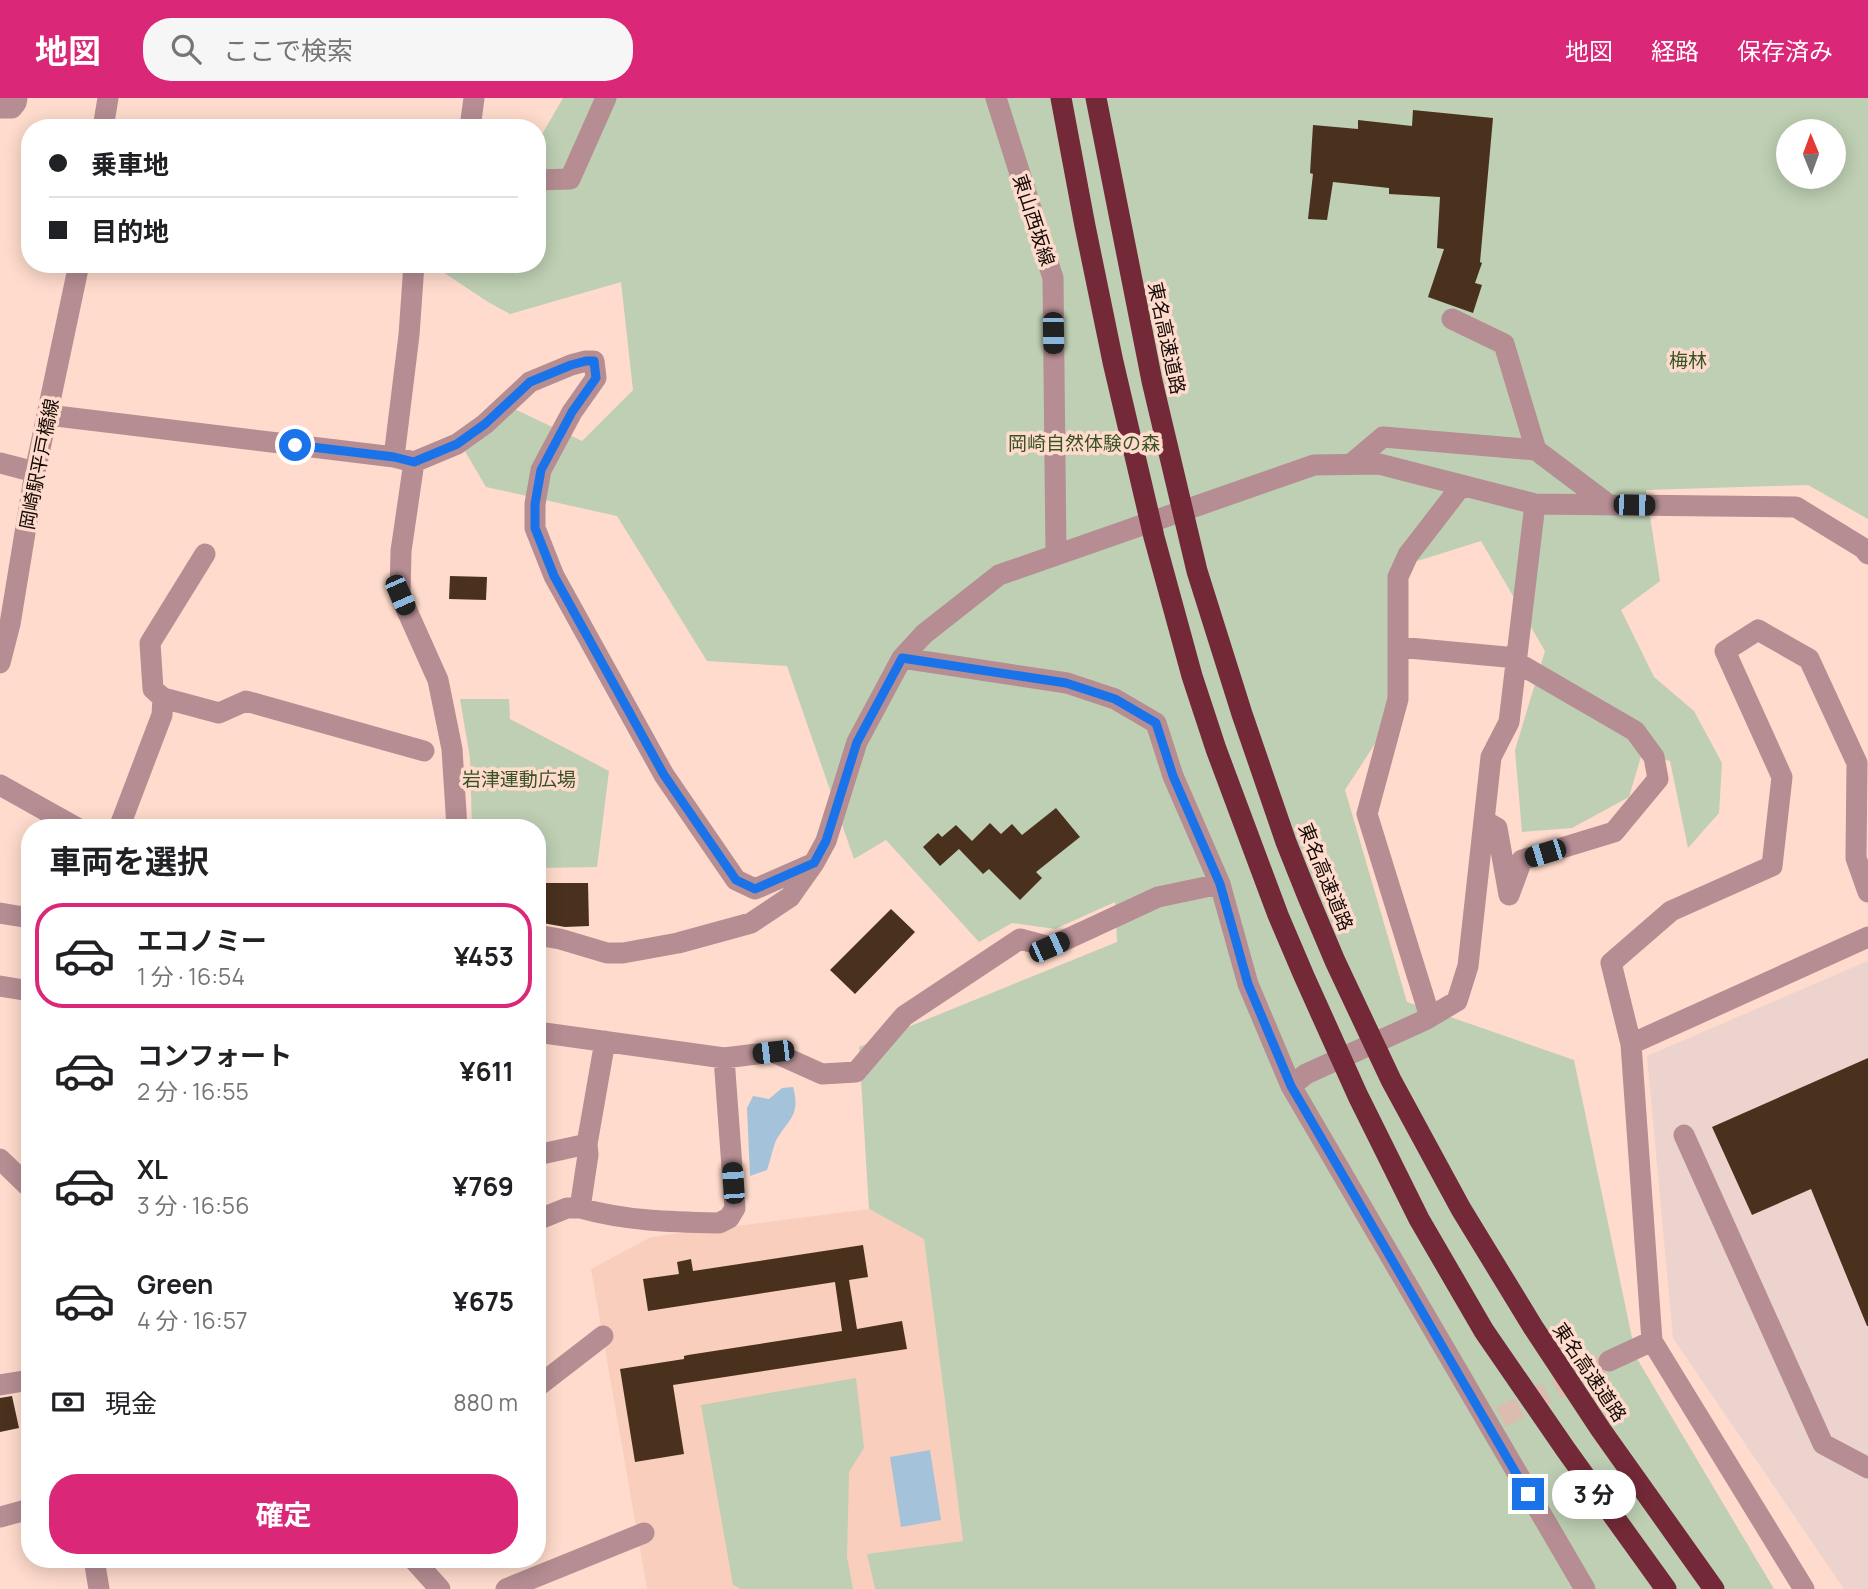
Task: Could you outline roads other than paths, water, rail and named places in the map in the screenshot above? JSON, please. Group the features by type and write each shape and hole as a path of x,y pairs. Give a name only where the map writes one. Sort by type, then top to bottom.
{"highway":[{"path":"1061,98 1107,335 1154,537 1192,676 1216,749 1278,915 1358,1096 1419,1219 1484,1331 1666,1589"},
{"name":"東名高速道路","path":"1096,98 1152,382 1197,571 1242,714 1308,897 1391,1080 1461,1209 1601,1430 1714,1589"}],"street":[{"path":"0,108 12,108 18,98"},
{"path":"104,119 108,98"},
{"path":"471,119 474,98"},
{"path":"546,180 570,179 606,98"},
{"name":"東山西坂線","path":"996,98 1053,278 1056,554"},
{"name":"岡崎駅平戸橋線","path":"0,663 10,624 35,472 77,273"},
{"path":"413,273 400,595 438,680 452,749 456,819"},
{"path":"1452,319 1504,344 1536,450"},
{"path":"48,415 404,459 457,444 485,424 530,382 571,365 594,361 596,378 572,412 541,470 535,504 535,528 554,576 664,775 736,880 755,889 814,863"},
{"path":"1351,464 1383,437 1536,450 1609,505"},
{"path":"0,463 35,472"},
{"path":"546,936 607,953 623,953 678,943 751,923 790,897 814,863 826,841 857,742 902,658 924,634 999,575 1314,465 1379,464 1535,504 1796,507 1863,548 1868,554"},
{"path":"1427,1018 1367,814 1398,699 1398,577 1408,555 1462,485"},
{"path":"1298,1080 1457,1001 1468,966 1491,757 1509,722 1535,504"},
{"path":"205,554 150,643 153,689 163,698 219,713 246,701 424,751"},
{"path":"1804,1589 1652,1341 1631,1044 1611,963 1671,911 1772,866 1782,777 1726,651 1758,629 1809,659 1857,763 1856,858 1868,892"},
{"path":"1398,647 1516,660 1635,731 1654,757 1657,779 1614,832 1522,860 1510,895 1497,828 1485,821"},
{"path":"902,658 1066,683 1115,699 1156,723 1173,776 1220,884 1248,984 1298,1080 1494,1419 1585,1589"},
{"path":"122,819 162,715 163,698"},
{"path":"0,785 61,819"},
{"path":"546,1033 724,1058 773,1052 822,1074 856,1072 904,1016 1020,939 1049,947 1158,897 1220,884"},
{"path":"0,913 21,916"},
{"path":"1631,1044 1868,937"},
{"path":"0,986 21,990"},
{"path":"580,1208 588,1156 587,1144 605,1041"},
{"path":"546,1216 566,1208 580,1208 605,1215 648,1221 719,1223 729,1218 735,1208 724,1058"},
{"path":"1684,1135 1823,1444 1868,1468"},
{"path":"546,1153 587,1144"},
{"path":"0,1159 21,1179"},
{"path":"546,1380 603,1336"},
{"path":"1609,1361 1652,1341"},
{"path":"0,1385 21,1382"},
{"path":"0,1517 21,1511"},
{"path":"506,1589 644,1533"},
{"path":"96,1568 99,1589"},
{"path":"423,1568 440,1589"}],"water":[{"path":"793,1087 794,1113 775,1143 767,1170 750,1176 747,1108 753,1096 769,1099 782,1088"},
{"path":"930,1450 941,1520 901,1527 890,1457"}],"tunnel":[{"path":"1501,1417 1609,1361"}],"park label":[{"name":"梅林","path":"1688,360"},
{"name":"岡崎自然体験の森","path":"1084,443"},
{"name":"岩津運動広場","path":"519,779"}]}
